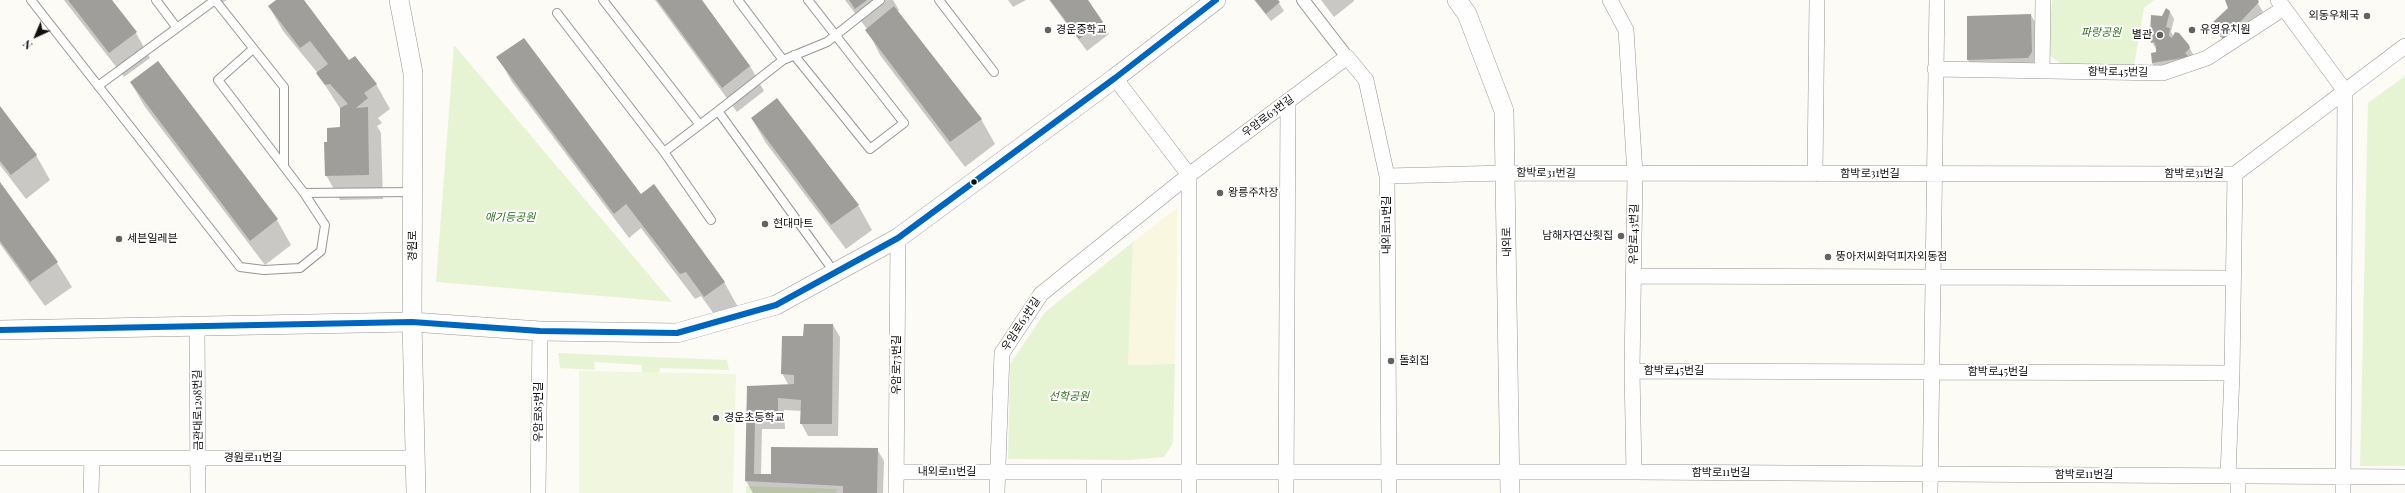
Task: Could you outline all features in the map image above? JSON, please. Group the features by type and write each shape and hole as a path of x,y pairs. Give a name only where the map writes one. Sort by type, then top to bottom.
{"street":[{"name":"경원로","path":"399,0 413,73 412,322 416,493"},
{"path":"0,330 412,322 540,331 677,333 776,305 898,238 1116,78 1216,0"},
{"name":"내외로11번길","path":"1303,0 1366,80 1387,176 1389,493"},
{"name":"내외로","path":"1457,0 1467,14 1504,111 1510,493"},
{"name":"우암로43번길","path":"1610,0 1626,30 1635,174 1632,371 1634,472"},
{"path":"1815,174 1817,0"},
{"path":"1930,493 1937,0"},
{"path":"2042,71 2043,0"},
{"path":"2281,4 2345,91 2342,493"},
{"name":"함박로45번길","path":"1935,69 2163,73 2206,58 2281,4"},
{"name":"함박로31번길","path":"1387,176 1506,173 2234,174 2405,46"},
{"name":"우암로63번길","path":"997,472 1002,353 1041,294 1190,175 1347,57"},
{"path":"1116,78 1190,175 1189,493"},
{"path":"1286,493 1288,101"},
{"name":"함박로31번길","path":"2233,476 2232,278 2234,174"},
{"name":"우암로73번길","path":"896,493 898,238"},
{"path":"1634,276 2232,278"},
{"name":"금관대로1298번길","path":"197,327 199,458 198,493"},
{"name":"우암로85번길","path":"538,493 540,331"},
{"name":"함박로45번길","path":"1632,371 2232,373"},
{"name":"경원로11번길","path":"0,458 415,458"},
{"path":"91,493 92,458"},
{"name":"내외로11번길","path":"897,472 1510,474"},
{"path":"997,472 997,493"},
{"name":"함박로11번길","path":"1510,474 1634,472 2405,477"},
{"path":"1094,473 1094,493"},
{"path":"2233,476 2238,493"}],"lane":[{"path":"31,0 240,267 264,270 300,268 321,251 326,225 284,166 218,80 253,50"},
{"path":"156,0 178,28"},
{"path":"98,86 215,0 253,50 284,87 284,166"},
{"path":"603,0 700,125"},
{"path":"738,0 783,60"},
{"path":"794,55 870,149 904,123 808,0"},
{"path":"664,152 783,60 828,42 880,0"},
{"path":"939,0 994,72"},
{"path":"557,12 664,152 711,220"},
{"path":"718,111 835,273"},
{"path":"304,193 413,192"}],"shaded area":[{"path":"1178,207 1175,364 1128,365 1133,242"}],"green space":[{"name":"파랑공원","path":"2052,0 2154,0 2144,8 2134,66 2061,64 2048,54"},
{"name":"애기등공원","path":"454,45 672,302 436,282"},
{"path":"2405,76 2405,466 2360,466 2368,103"},
{"name":"선학공원","path":"1133,242 1128,365 1175,364 1173,443 1164,457 1130,460 1008,459 1010,364 1045,312"},
{"path":"558,353 727,360 729,370 660,368 659,375 642,376 642,365 594,362 595,370 560,368"},
{"path":"579,371 736,374 733,493 579,493"},
{"path":"746,486 837,489 836,493 746,493"}],"building":[{"path":"68,0 112,0 137,32 109,53"},
{"path":"276,0 304,0 349,60 355,56 377,84 364,93 368,98 356,108 368,107 369,175 325,176 324,142 327,142 327,128 340,127 340,108 348,104 330,84 325,85 316,73 328,64 310,41 300,48 268,6"},
{"path":"657,0 702,0 750,66 722,88"},
{"path":"849,0 867,0 855,9"},
{"path":"1050,0 1088,0 1103,22 1079,39"},
{"path":"1255,0 1278,0 1280,2 1266,14"},
{"path":"2225,0 2258,0 2259,2 2227,36 2227,39 2223,40 2222,35 2211,24 2228,8"},
{"path":"894,6 982,119 950,142 865,30"},
{"name":"별관","path":"2166,8 2170,11 2166,27 2170,28 2169,36 2172,38 2175,32 2179,33 2189,45 2190,48 2185,53 2189,57 2152,63 2151,53 2156,52 2156,46 2154,42 2151,43 2150,38 2151,15 2162,16"},
{"path":"2031,14 2032,52 2028,58 1967,60 1967,16"},
{"path":"524,38 641,194 654,184 725,282 704,297 686,272 680,274 626,204 614,214 496,57"},
{"path":"158,61 278,219 250,241 130,82"},
{"path":"777,98 859,205 831,225 751,118"},
{"path":"0,106 37,155 11,175 0,161"},
{"path":"0,182 58,262 30,282 0,241"},
{"path":"804,324 833,324 832,424 800,424 801,400 778,398 778,418 755,417 754,474 771,474 771,447 878,448 877,493 843,493 843,486 745,481 747,386 794,384 794,375 781,374 782,336 803,336"}],"transit line":[{"path":"0,330 412,322 540,331 677,333 776,305 898,238 1115,78 1216,0"}],"place":[{"name":"외동우체국","path":"2367,16"},
{"name":"경운중학교","path":"1048,30"},
{"name":"유영유치원","path":"2192,30"},
{"name":"별관","path":"2160,35"},
{"name":"왕릉주차장","path":"1220,193"},
{"name":"현대마트","path":"765,224"},
{"name":"남해자연산횟집","path":"1621,236"},
{"name":"세븐일레븐","path":"119,239"},
{"name":"뚱아저씨화덕피자외동점","path":"1828,257"},
{"name":"돌회집","path":"1391,361"},
{"name":"경운초등학교","path":"716,418"}]}
